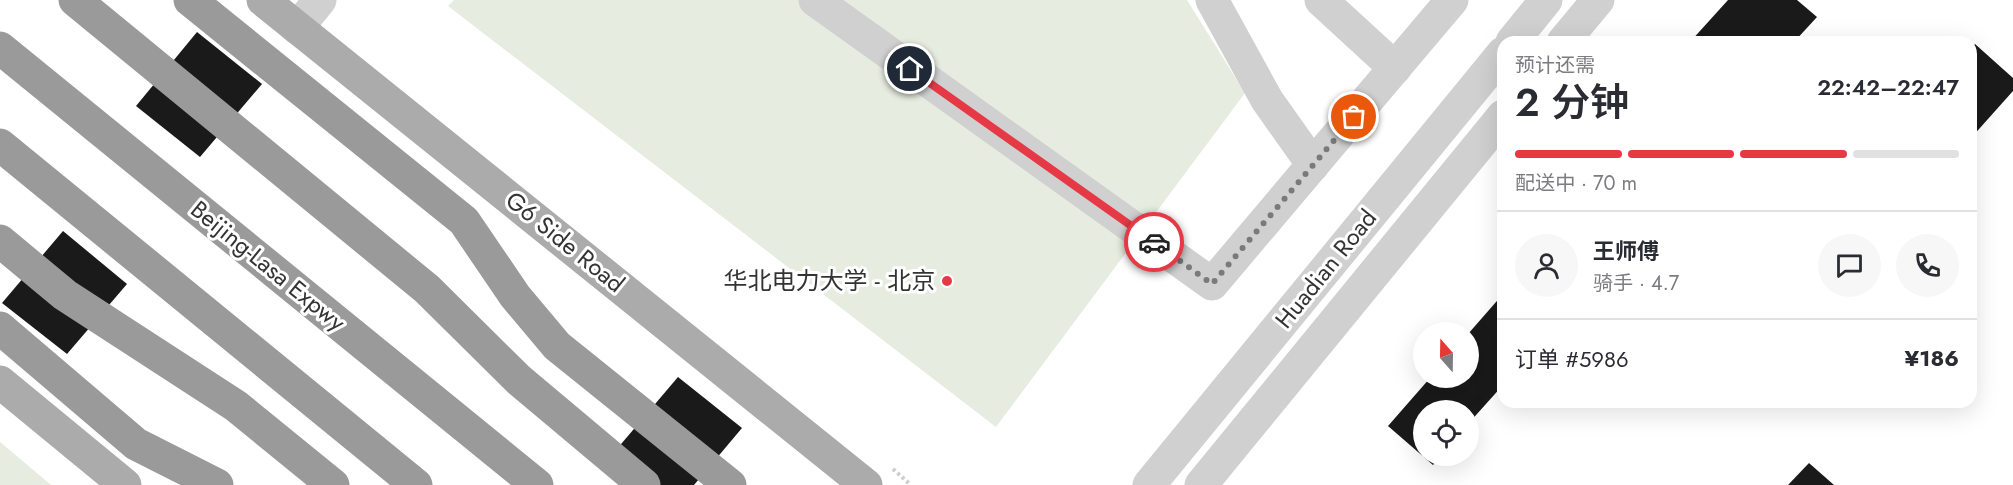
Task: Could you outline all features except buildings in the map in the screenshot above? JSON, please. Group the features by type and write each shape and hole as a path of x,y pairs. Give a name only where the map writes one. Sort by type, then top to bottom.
{"highway":[{"path":"75,0 427,290 519,380 644,485"},
{"path":"190,0 464,221 514,296 557,346 730,485"},
{"name":"Beijing-Lasa Expwy","path":"0,48 537,485"},
{"path":"0,145 416,485"},
{"path":"0,241 65,295 236,406 333,485"},
{"path":"0,328 136,444 217,485"}],"main road":[{"name":"G6 Side Road","path":"263,0 866,485"},
{"path":"0,382 125,485"}],"street":[{"path":"297,27 320,0"},
{"path":"816,0 1212,284 1452,0"},
{"path":"1212,0 1267,100 1313,165"},
{"path":"1321,0 1395,68"},
{"path":"1517,36 1546,0"},
{"path":"1568,36 1598,0"},
{"name":"Huadian Road","path":"1149,485 1497,59"},
{"name":"Huadian Road","path":"1201,485 1497,123"}],"shaded area":[{"path":"454,0 1187,0 1245,93 996,427 448,6"},
{"path":"0,442 51,485 0,485"}],"way so far":[{"path":"1154,242 1212,284 1354,117"}],"place":[{"name":"华北电力大学 - 北京","path":"947,281"}],"route":[{"path":"910,69 1154,242"}]}
